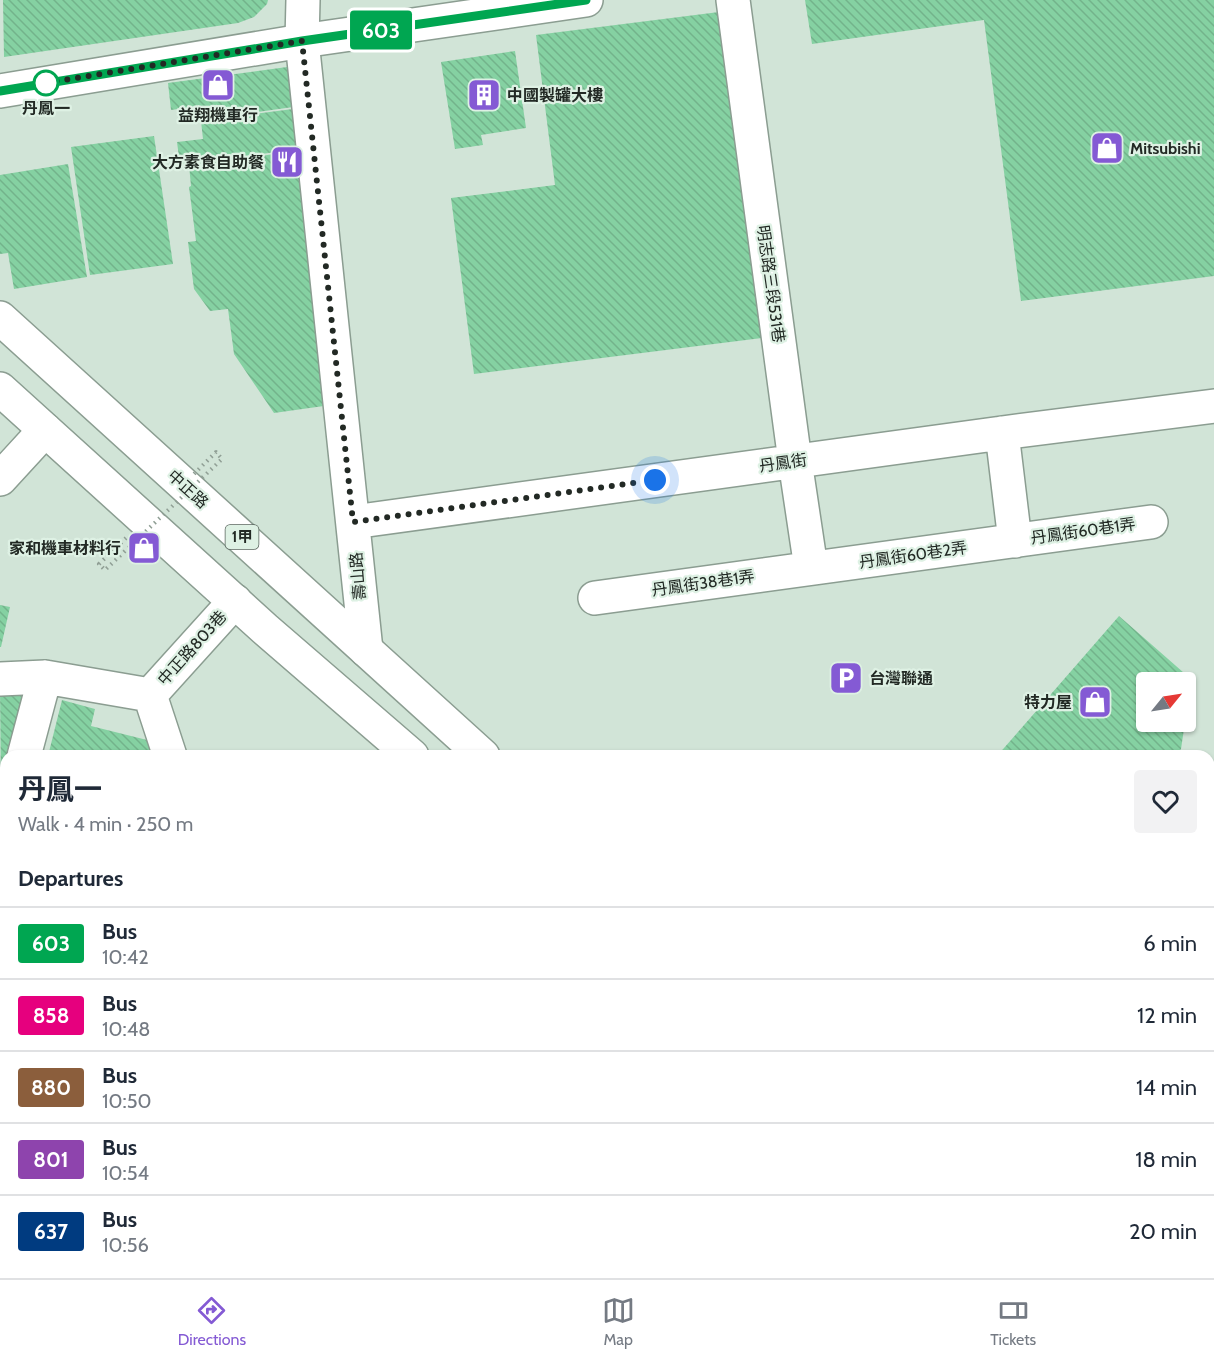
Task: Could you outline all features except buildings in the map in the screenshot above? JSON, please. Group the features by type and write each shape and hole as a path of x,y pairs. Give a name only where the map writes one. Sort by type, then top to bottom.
{"main road":[{"name":"壽山路","path":"303,0 302,41 366,650"},
{"path":"0,91 302,41 586,0"},
{"name":"明志路三段531巷","path":"733,0 811,568"},
{"name":"中正路","path":"0,318 476,750"},
{"path":"0,389 235,601 405,750"},
{"name":"丹鳳街","path":"353,522 1214,406"},
{"path":"0,479 45,430"},
{"path":"1002,433 1015,541"},
{"name":"丹鳳街60巷1弄","path":"1015,541 1151,522"},
{"name":"丹鳳街60巷2弄","path":"811,568 1015,541"},
{"name":"丹鳳街38巷1弄","path":"595,598 811,568"},
{"name":"中正路803巷","path":"150,695 235,601"},
{"path":"26,750 45,677"},
{"name":"中正路803巷","path":"0,679 45,677 150,695"},
{"name":"中正路803巷","path":"150,695 169,750"}],"path":[{"path":"126,538 99,564 105,570 222,459 216,452 193,475"}],"bus line":[{"name":"603","path":"0,91 302,41 586,0"}],"place":[{"name":"丹鳳一","path":"46,83"},
{"name":"益翔機車行","path":"218,85"},
{"name":"中國製罐大樓","path":"484,95"},
{"name":"Mitsubishi","path":"1107,148"},
{"name":"大方素食自助餐","path":"287,162"},
{"name":"家和機車材料行","path":"144,548"},
{"name":"台灣聯通","path":"846,678"},
{"name":"特力屋","path":"1095,702"}],"route":[{"path":"46,83 302,41 353,522 655,480"}]}
